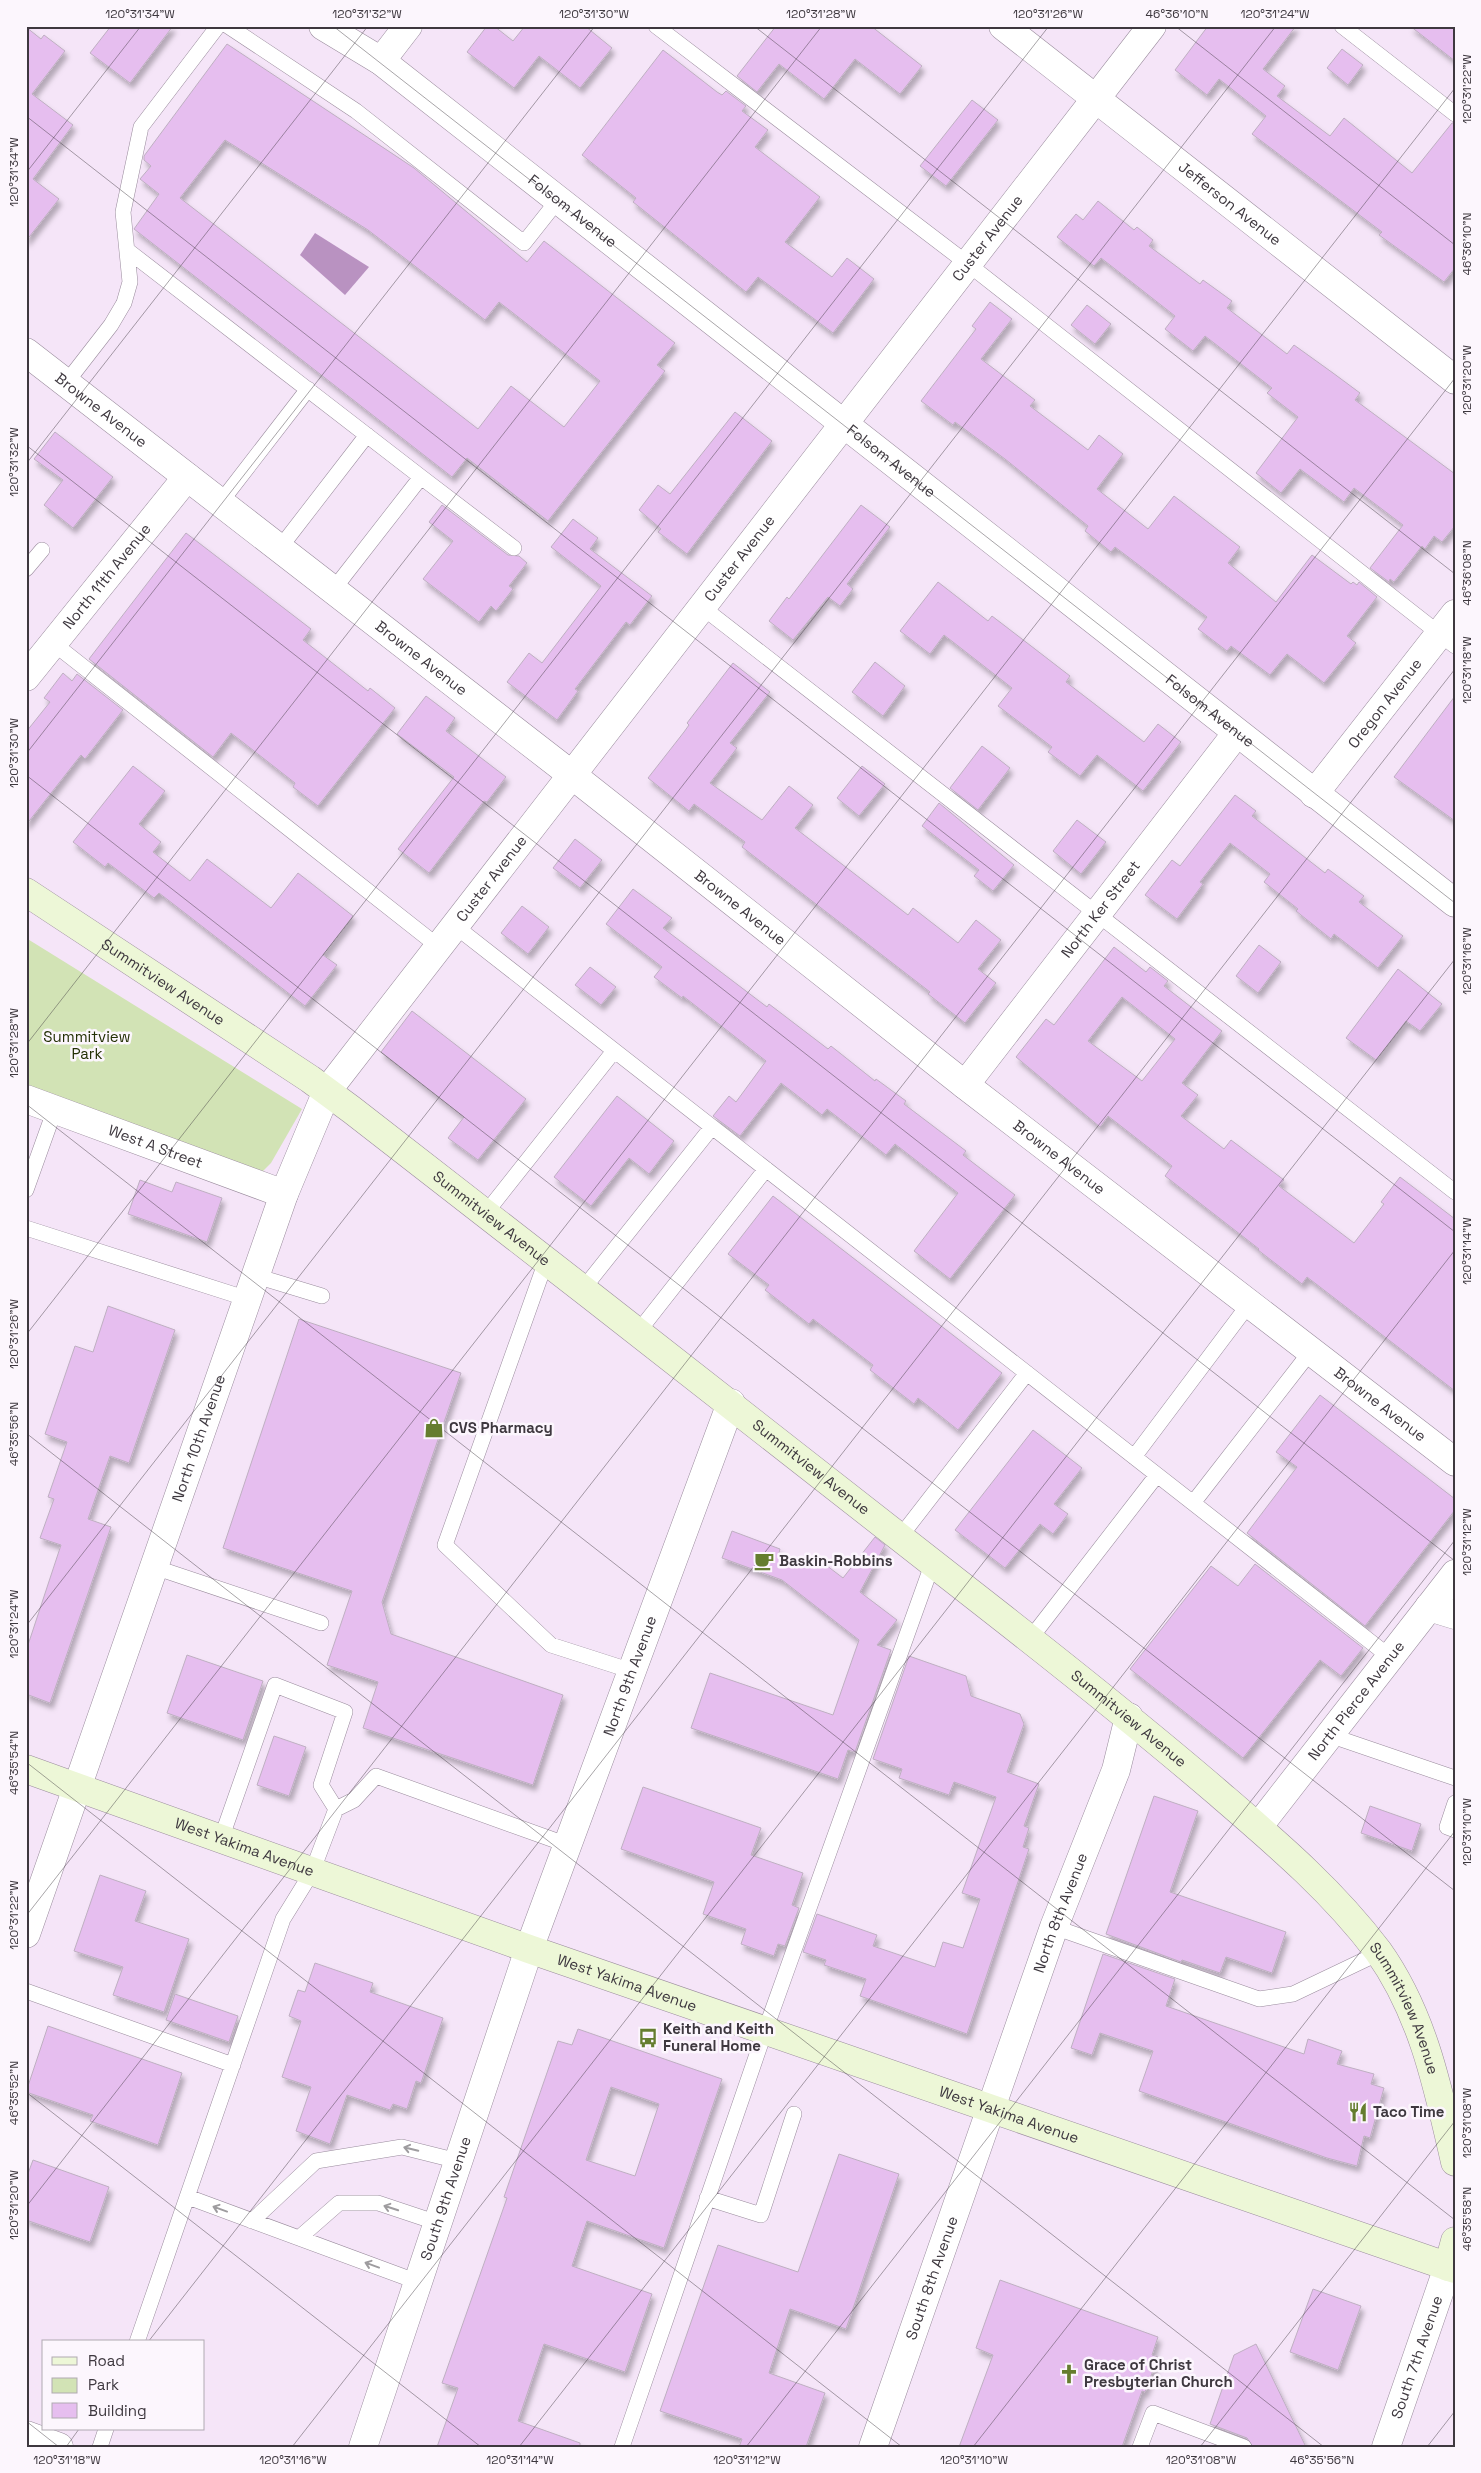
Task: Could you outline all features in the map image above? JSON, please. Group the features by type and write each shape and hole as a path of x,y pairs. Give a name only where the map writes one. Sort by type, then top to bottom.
{"main road":[{"name":"Summitview Avenue","path":"26,892 327,1091 933,1562 1129,1717 1258,1827 1312,1875 1345,1910 1379,1953 1400,1985 1418,2025 1444,2067 1455,2162"},
{"name":"West Yakima Avenue","path":"26,1769 529,1949 991,2110 1452,2259"}],"street":[{"name":"Folsom Avenue","path":"323,26 381,61 1236,734 1455,903"},
{"path":"381,61 408,26"},
{"name":"Jefferson Avenue","path":"1003,26 1455,380"},
{"name":"Custer Avenue","path":"327,1091 1152,26"},
{"name":"Browne Avenue","path":"26,352 572,775 965,1085 1455,1462"},
{"name":"North 11th Avenue","path":"26,677 187,477"},
{"name":"Oregon Avenue","path":"1314,794 1450,631"},
{"name":"North Ker Street","path":"965,1085 1236,734"},
{"name":"North 10th Avenue","path":"26,1934 284,1194 327,1091"},
{"name":"West A Street","path":"26,1099 284,1194"},
{"name":"North 9th Avenue","path":"529,1949 731,1404"},
{"name":"North Pierce Avenue","path":"1258,1827 1428,1606 1455,1574"},
{"path":"1428,1606 1455,1615"},
{"name":"North 8th Avenue","path":"991,2110 1054,1927 1116,1770 1129,1717"},
{"name":"South 9th Avenue","path":"363,2447 529,1949"},
{"name":"South 8th Avenue","path":"873,2447 991,2110"},
{"name":"South 7th Avenue","path":"1386,2447 1452,2259"},
{"path":"26,2435 59,2447"}],"lane":[{"path":"66,383 110,325 124,303 130,282 123,212 141,127 218,26"},
{"path":"228,26 356,111 524,243 558,200"},
{"path":"656,26 1450,631"},
{"path":"1342,26 1455,114"},
{"path":"127,250 514,548"},
{"path":"220,503 308,389"},
{"path":"279,549 367,435"},
{"path":"333,590 421,476"},
{"path":"26,569 42,550"},
{"path":"702,607 1455,1192"},
{"path":"53,643 447,936 614,1051 1390,1657"},
{"path":"485,1214 614,1051"},
{"path":"26,1190 55,1109"},
{"path":"583,1289 712,1127"},
{"path":"638,1332 766,1170"},
{"path":"26,1228 252,1288 322,1296"},
{"path":"546,1261 445,1545 551,1645 632,1671"},
{"path":"1134,1457 1249,1304"},
{"path":"1193,1503 1311,1351"},
{"path":"900,1537 1027,1373"},
{"path":"1030,1639 1157,1475"},
{"path":"622,2447 765,2031 933,1562"},
{"path":"154,1567 322,1623"},
{"path":"221,1839 275,1686 345,1712 321,1785 336,1809"},
{"path":"1329,1735 1455,1778"},
{"path":"138,2340 283,1919 312,1872 336,1809 354,1800 376,1776 568,1845"},
{"path":"1455,1803 1447,1828 1455,1830"},
{"path":"1054,1927 1259,1999 1293,1994 1379,1953"},
{"path":"26,1992 233,2065"},
{"path":"707,2198 761,2215 794,2114"},
{"path":"252,2221 316,2161 376,2149 402,2147 458,2161"},
{"path":"188,2197 418,2282"},
{"path":"299,2238 339,2204 378,2203 438,2223"},
{"path":"1140,2447 1152,2412 1244,2447"},
{"path":"100,2447 106,2430"}],"green space":[{"name":"Summitview Park","path":"26,938 302,1109 271,1163 262,1172 26,1088"}],"shaded area":[{"path":"315,233 369,267 345,295 300,255"}],"building":[{"path":"111,26 173,26 130,83 90,53"},
{"path":"487,26 494,26 513,41 525,26 585,26 612,48 580,88 539,56 514,88 467,52"},
{"path":"776,26 871,26 922,66 900,94 855,59 824,99 779,64 757,92 737,76"},
{"path":"1208,26 1296,26 1263,69 1285,86 1277,96 1330,136 1344,118 1412,173 1452,123 1455,123 1455,268 1444,282 1379,235 1382,232 1252,134 1266,116 1219,79 1207,95 1175,70"},
{"path":"1410,26 1455,26 1455,61"},
{"path":"26,27 41,39 44,35 65,51 32,94 73,125 33,179 59,199 26,241"},
{"path":"227,44 414,168 527,262 544,241 675,343 657,365 665,371 548,521 467,458 452,477 134,229 159,194 140,179 151,166 144,160 144,156","holes":["225,140 368,230 485,320 499,302 600,381 564,427 511,386 478,429 180,198"]},
{"path":"1342,49 1363,65 1348,85 1327,68"},
{"path":"663,50 717,92 722,95 726,91 746,106 742,111 768,130 755,147 820,197 785,242 832,277 847,258 874,279 833,333 758,277 746,292 633,202 636,198 582,155"},
{"path":"972,100 998,120 946,186 920,166"},
{"path":"1098,201 1134,230 1137,227 1153,240 1149,246 1200,284 1203,280 1232,301 1227,308 1287,354 1294,345 1360,393 1355,400 1455,474 1455,526 1442,542 1434,536 1425,549 1422,546 1394,582 1390,579 1389,582 1370,568 1403,525 1354,488 1344,502 1300,469 1281,493 1256,473 1298,417 1267,393 1272,388 1205,336 1193,351 1165,329 1175,316 1101,258 1094,266 1057,237 1076,214 1083,220"},
{"path":"990,302 1012,319 981,359 1035,400 1030,406 1088,450 1099,435 1123,454 1097,489 1148,529 1174,496 1240,547 1228,563 1276,602 1312,555 1351,584 1353,582 1357,585 1359,582 1377,597 1347,636 1356,643 1324,683 1287,654 1270,675 1231,646 1227,651 1198,629 1207,617 1115,547 1111,552 1085,531 1088,526 1005,459 955,422 953,425 921,401 976,329 972,326"},
{"path":"1087,305 1111,324 1095,344 1071,325"},
{"path":"735,412 772,441 687,554 658,532 661,529 639,510 658,485 670,494"},
{"path":"55,432 113,477 73,528 44,505 63,480 34,459"},
{"path":"442,505 508,555 519,556 527,563 509,586 513,589 496,611 491,606 479,622 423,579 453,541 429,522"},
{"path":"861,505 890,527 847,584 853,589 840,606 828,597 793,640 769,621 787,597 789,599"},
{"path":"573,519 598,538 590,549 652,596 630,625 626,622 575,689 578,691 557,720 507,682 529,653 542,663 601,586 551,547"},
{"path":"186,533 311,629 303,640 368,691 370,688 395,708 318,806 293,787 295,783 231,733 213,757 89,659"},
{"path":"938,582 988,621 992,616 1070,676 1066,682 1144,742 1158,724 1181,742 1143,791 1097,755 1080,776 1048,752 1052,747 998,706 1012,688 944,635 930,654 900,631"},
{"path":"875,662 905,686 883,716 852,692"},
{"path":"733,663 770,692 730,743 737,748 710,783 762,820 789,786 813,805 795,828 908,915 913,908 958,943 976,920 1001,940 978,969 996,983 965,1023 928,994 930,992 742,847 745,842 694,804 689,811 648,778 684,732 689,725 687,723"},
{"path":"63,673 72,681 77,674 123,710 85,759 81,755 26,825 26,732 50,702 44,698"},
{"path":"426,696 455,718 446,731 506,777 487,802 484,801 429,873 398,849 454,777 397,734"},
{"path":"1455,696 1455,821 1394,777"},
{"path":"982,746 1010,768 978,810 950,788"},
{"path":"133,766 165,791 139,824 161,842 153,852 190,881 207,859 271,908 298,873 353,916 323,955 337,965 305,1006 159,893 154,898 108,863 105,867 73,842"},
{"path":"862,766 885,784 859,816 837,798"},
{"path":"1235,795 1256,811 1252,816 1325,873 1328,869 1364,896 1359,902 1403,936 1378,968 1334,934 1331,939 1296,911 1298,909 1264,882 1270,874 1230,843 1200,882 1203,884 1177,919 1145,895 1172,860 1180,866"},
{"path":"939,803 1014,865 993,891 974,876 979,870 922,826"},
{"path":"1077,820 1106,842 1081,874 1053,851"},
{"path":"575,839 602,860 580,888 553,868"},
{"path":"633,889 672,918 663,928 767,1007 769,1004 828,1049 831,1046 875,1081 876,1079 906,1101 904,1104 966,1151 963,1155 1015,1195 950,1279 914,1251 958,1193 895,1144 886,1155 827,1109 822,1115 781,1083 740,1136 713,1116 729,1096 736,1102 766,1061 683,996 682,998 654,977 662,967 606,924"},
{"path":"522,906 549,927 528,954 501,933"},
{"path":"1259,945 1281,962 1258,993 1236,976"},
{"path":"1114,947 1146,972 1150,967 1168,981 1164,986 1222,1031 1182,1083 1198,1095 1181,1116 1224,1149 1231,1140 1284,1180 1279,1186 1354,1243 1384,1204 1381,1202 1400,1177 1455,1219 1455,1391 1307,1277 1302,1284 1258,1250 1165,1176 1172,1166 1108,1116 1100,1127 1016,1057 1046,1019 1054,1025","holes":["1122,997 1175,1039 1142,1081 1088,1041"]},
{"path":"590,967 616,987 601,1005 575,985"},
{"path":"1398,969 1442,1004 1420,1031 1406,1021 1376,1060 1346,1038"},
{"path":"412,1011 526,1099 478,1160 448,1138 464,1117 381,1052"},
{"path":"617,1096 674,1141 649,1174 629,1158 591,1206 554,1177"},
{"path":"140,1180 172,1192 176,1182 222,1198 207,1242 128,1214"},
{"path":"773,1196 1002,1373 958,1430 918,1398 914,1404 870,1370 873,1365 813,1319 809,1324 765,1290 769,1285 728,1254"},
{"path":"108,1306 175,1330 129,1463 110,1456 88,1519 111,1527 50,1703 26,1694 26,1651 61,1545 40,1538 54,1499 48,1497 67,1442 45,1434 75,1346 93,1352"},
{"path":"299,1319 461,1373 382,1602 391,1634 563,1695 533,1785 363,1728 378,1682 327,1665 352,1591 223,1548"},
{"path":"1320,1395 1455,1499 1455,1510 1365,1626 1247,1533 1297,1467 1276,1452"},
{"path":"1033,1430 1082,1468 1054,1504 1068,1514 1053,1534 1040,1524 1005,1568 955,1530"},
{"path":"732,1531 780,1549 779,1553 818,1568 822,1562 843,1578 875,1537 885,1545 860,1592 897,1620 877,1645 891,1650 855,1752 848,1750 838,1779 691,1728 710,1673 833,1715 859,1640 782,1580 722,1558"},
{"path":"1255,1564 1363,1648 1341,1676 1320,1660 1243,1758 1130,1669 1211,1566 1238,1586"},
{"path":"187,1655 263,1681 243,1740 167,1713"},
{"path":"909,1656 966,1676 971,1696 1020,1714 1024,1724 1007,1772 1039,1784 1024,1826 1029,1828 1023,1847 1029,1849 967,2034 860,1996 866,1979 824,1965 826,1960 803,1952 817,1914 877,1935 873,1946 935,1967 943,1942 963,1948 980,1899 962,1893 996,1797 954,1782 949,1795 899,1778 902,1769 873,1759"},
{"path":"274,1736 306,1747 289,1796 257,1785"},
{"path":"643,1787 761,1828 751,1855 803,1873 792,1905 799,1908 785,1946 778,1944 774,1956 741,1944 746,1929 703,1914 714,1882 621,1849"},
{"path":"1154,1796 1198,1811 1170,1892 1286,1932 1272,1973 1226,1957 1220,1973 1182,1960 1181,1962 1106,1934"},
{"path":"1370,1806 1421,1824 1412,1851 1361,1833"},
{"path":"100,1875 146,1891 135,1921 189,1939 164,2012 113,1995 123,1967 74,1951"},
{"path":"1103,1954 1175,1979 1166,2006 1304,2054 1308,2039 1342,2051 1337,2064 1374,2074 1371,2084 1384,2088 1370,2138 1364,2136 1357,2166 1327,2158 1139,2091 1153,2051 1100,2033 1092,2055 1071,2048"},
{"path":"315,1963 373,1983 370,1992 443,2018 421,2083 416,2081 407,2109 393,2104 390,2110 347,2095 330,2144 296,2131 311,2087 282,2077 301,2021 289,2016 298,1990 305,1992"},
{"path":"175,1994 238,2016 229,2042 166,2020"},
{"path":"48,2026 182,2073 158,2145 90,2121 93,2115 26,2092"},
{"path":"578,2029 722,2079 664,2248 587,2221 572,2266 652,2294 625,2372 544,2344 518,2421 580,2443 580,2447 437,2447 458,2388 442,2383 507,2198 504,2197 558,2041 572,2045","holes":["611,2087 659,2104 635,2176 586,2160"]},
{"path":"839,2154 899,2174 846,2329 790,2309 769,2373 825,2393 806,2447 739,2447 742,2439 660,2411 718,2245 798,2272"},
{"path":"33,2160 109,2187 90,2242 26,2220 26,2179"},
{"name":"Grace of Christ Presbyterian Church","path":"1000,2280 1158,2337 1152,2355 1158,2357 1145,2392 1142,2391 1122,2447 959,2447 993,2355 976,2348"},
{"path":"1313,2289 1361,2306 1338,2370 1290,2352"},
{"path":"1256,2344 1306,2447 1253,2447 1247,2438 1210,2424 1234,2355"}],"place":[{"name":"CVS Pharmacy","path":"434,1428"},
{"name":"Baskin-Robbins","path":"764,1561"},
{"name":"Keith and Keith Funeral Home","path":"648,2038"},
{"name":"Taco Time","path":"1358,2112"},
{"name":"Grace of Christ Presbyterian Church","path":"1069,2374"}]}
